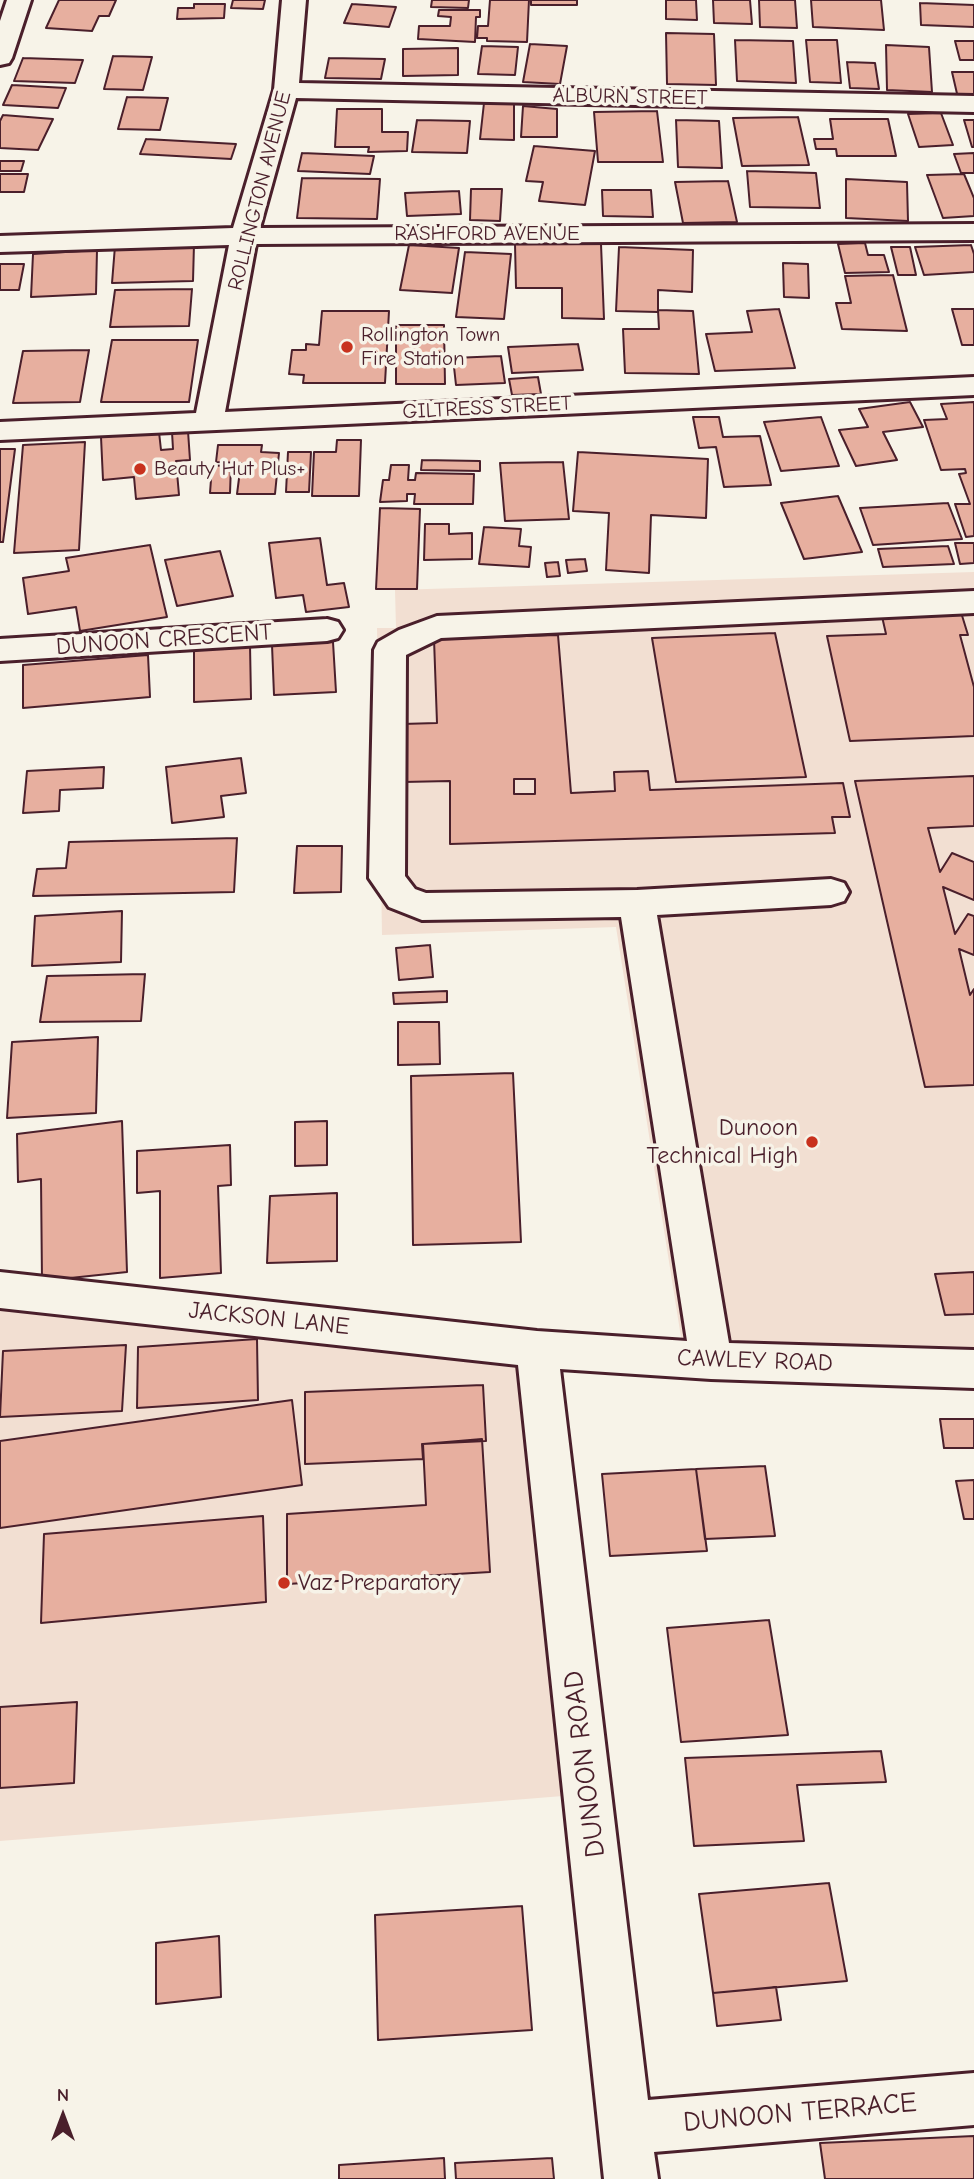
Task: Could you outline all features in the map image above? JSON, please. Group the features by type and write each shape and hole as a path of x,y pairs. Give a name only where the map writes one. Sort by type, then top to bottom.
{"street":[{"path":"0,58 19,0"},
{"name":"ROLLINGTON AVENUE","path":"209,421 244,236 286,90 294,0"},
{"name":"ALBURN STREET","path":"286,90 974,104"},
{"name":"RASHFORD AVENUE","path":"0,244 244,236 974,232"},
{"name":"GILTRESS STREET","path":"0,431 974,386"},
{"path":"831,892 637,903 422,907 402,898 387,878 390,650 437,627 974,602"},
{"name":"DUNOON CRESCENT","path":"0,650 327,630"},
{"path":"637,903 711,1361"},
{"name":"JACKSON LANE","path":"0,1290 537,1349"},
{"name":"CAWLEY ROAD","path":"537,1349 711,1361 974,1369"},
{"name":"DUNOON ROAD","path":"537,1349 631,2179"},
{"name":"DUNOON TERRACE","path":"626,2128 974,2099"}],"shaded area":[{"name":"Dunoon Technical High","path":"974,572 974,1357 683,1350 616,927 382,935 377,628 396,628 395,590"},
{"name":"Vaz Preparatory","path":"20,1306 548,1372 588,1794 0,1841 0,1307"}],"building":[{"path":"59,0 116,0 109,16 99,16 92,31 46,28"},
{"path":"233,0 265,0 263,9 231,8"},
{"path":"432,0 469,0 468,8 431,7"},
{"path":"490,0 529,0 527,42 487,41 487,38 477,38 478,26 488,26"},
{"path":"531,0 577,0 577,5 531,5"},
{"path":"666,0 696,0 697,20 666,19"},
{"path":"713,0 750,0 752,24 714,23"},
{"path":"759,0 795,0 797,28 760,27"},
{"path":"811,0 881,0 884,30 813,27"},
{"path":"920,3 974,5 974,27 921,25"},
{"path":"194,4 225,4 224,18 177,19 178,8 194,8"},
{"path":"352,4 396,7 389,27 344,23"},
{"path":"439,10 480,10 480,17 476,17 475,42 418,39 419,26 450,26 451,17 438,16"},
{"path":"666,33 714,34 716,85 667,84"},
{"path":"735,40 793,41 796,83 737,81"},
{"path":"806,40 837,40 841,83 810,82"},
{"path":"955,41 974,41 974,60 960,60"},
{"path":"530,44 567,46 560,84 523,82"},
{"path":"886,45 929,47 932,92 887,90"},
{"path":"482,46 518,47 515,75 478,74"},
{"path":"458,48 458,75 403,76 403,49"},
{"path":"113,56 152,57 143,90 104,89"},
{"path":"23,58 83,60 75,83 14,81"},
{"path":"329,58 385,59 381,79 325,78"},
{"path":"847,62 875,63 879,89 850,88"},
{"path":"952,72 974,72 974,98 958,98"},
{"path":"12,85 66,88 58,108 3,105"},
{"path":"127,97 168,98 160,130 118,129"},
{"path":"484,103 514,104 514,140 480,139"},
{"path":"523,106 557,109 557,137 521,137"},
{"path":"337,109 382,109 382,132 408,132 407,151 368,152 369,147 335,147"},
{"path":"657,111 663,162 598,162 594,112"},
{"path":"941,113 953,145 919,147 908,114"},
{"path":"3,115 53,119 38,150 0,148 0,121"},
{"path":"798,117 809,165 742,166 733,118"},
{"path":"830,119 888,119 896,156 837,156 836,149 816,149 814,139 833,139"},
{"path":"417,120 470,121 467,153 412,152"},
{"path":"676,120 719,121 722,168 678,167"},
{"path":"964,120 974,120 974,147 972,147"},
{"path":"146,139 236,144 231,159 140,154"},
{"path":"534,146 595,151 585,205 539,201 543,182 526,181"},
{"path":"302,153 374,156 370,174 298,171"},
{"path":"974,153 974,173 961,173 954,154"},
{"path":"0,161 24,161 21,171 0,171"},
{"path":"747,171 816,173 820,208 750,207"},
{"path":"0,174 28,174 24,192 0,192"},
{"path":"964,174 974,198 974,216 943,218 927,175"},
{"path":"302,178 380,179 377,219 297,218"},
{"path":"846,179 907,182 908,221 846,218"},
{"path":"728,181 737,222 683,223 675,182"},
{"path":"471,189 502,189 500,221 470,220"},
{"path":"602,190 651,190 653,217 603,216"},
{"path":"459,191 461,214 407,216 405,193"},
{"path":"865,243 868,255 884,255 889,272 845,273 838,244"},
{"path":"194,244 193,281 112,283 115,246"},
{"path":"515,244 601,244 604,319 562,318 562,288 516,288"},
{"path":"409,245 459,248 452,293 400,290"},
{"path":"971,245 974,272 924,275 915,247"},
{"path":"619,247 693,250 692,292 658,290 658,312 616,311"},
{"path":"891,247 910,247 916,275 898,275"},
{"path":"97,250 96,294 31,297 33,254"},
{"path":"465,252 511,254 504,319 456,317"},
{"path":"783,263 808,264 809,298 784,297"},
{"path":"0,264 24,264 19,290 0,290"},
{"path":"893,275 907,331 842,329 836,303 851,303 845,276"},
{"path":"192,289 189,326 110,327 115,290"},
{"path":"779,309 795,368 715,371 706,334 752,332 747,311"},
{"path":"952,309 974,309 974,345 962,345"},
{"path":"658,310 693,311 699,374 625,373 623,329 659,329"},
{"name":"Rollington Town Fire Station","path":"322,311 389,311 385,383 303,383 304,375 289,374 292,350 306,350 306,344 319,345"},
{"path":"396,325 444,325 445,384 396,384"},
{"path":"112,340 198,340 189,402 101,402"},
{"path":"578,344 583,370 512,373 508,347"},
{"path":"89,350 80,402 13,403 23,351"},
{"path":"501,356 505,383 456,385 453,358"},
{"path":"538,377 541,394 512,395 509,379"},
{"path":"910,402 923,427 883,432 897,460 856,466 839,430 868,427 859,409"},
{"path":"974,402 974,536 966,537 955,504 970,504 959,474 966,473 965,469 941,470 924,420 947,419 941,404"},
{"path":"693,417 719,417 723,437 760,436 771,485 724,487 716,447 699,448"},
{"path":"821,417 839,466 781,471 764,422"},
{"name":"Beauty Hut Plus+","path":"188,431 190,460 176,461 179,495 136,499 134,477 103,480 101,437 159,432 161,450 173,449 172,432"},
{"path":"337,440 361,440 359,496 312,496 314,452 336,452"},
{"path":"85,442 79,550 14,553 23,445"},
{"path":"218,445 262,445 261,452 279,453 275,494 237,494 241,463 216,462"},
{"path":"0,449 15,449 3,542 0,542"},
{"path":"288,452 311,452 309,492 286,492"},
{"path":"578,452 708,459 706,518 651,515 649,573 606,570 609,513 573,511"},
{"path":"422,460 480,461 480,471 421,470"},
{"path":"563,462 569,519 505,521 500,463"},
{"path":"231,465 230,493 210,493 212,466"},
{"path":"391,465 409,465 408,480 415,480 416,473 474,474 473,504 414,504 415,494 407,494 407,501 380,502 383,480 389,480"},
{"path":"838,496 862,552 804,559 781,503"},
{"path":"948,503 962,539 873,545 860,508"},
{"path":"380,508 420,509 417,589 376,589"},
{"path":"425,524 449,524 449,534 472,533 472,559 424,560"},
{"path":"484,527 521,529 519,546 531,547 529,567 479,564"},
{"path":"320,538 327,585 344,583 349,607 306,612 303,595 276,598 269,543"},
{"path":"955,543 974,543 974,563 960,564"},
{"path":"150,545 167,617 80,631 76,607 28,614 23,578 69,571 66,558"},
{"path":"948,546 954,564 883,567 878,549"},
{"path":"220,551 233,596 177,606 165,560"},
{"path":"585,559 587,571 568,573 566,560"},
{"path":"558,562 560,576 547,577 545,563"},
{"path":"960,609 968,635 960,635 974,687 974,736 850,741 827,636 886,634 881,612"},
{"path":"775,633 806,777 676,782 652,638"},
{"path":"558,635 571,793 615,791 614,772 648,771 650,790 843,783 850,817 832,817 835,833 450,844 450,781 403,782 402,724 437,723 434,639","holes":["514,779 535,779 535,794 514,794"]},
{"path":"333,642 336,692 274,695 272,645"},
{"path":"250,645 251,699 194,702 194,648"},
{"path":"148,655 150,697 23,708 23,665"},
{"path":"241,758 246,793 221,796 224,817 172,823 166,767"},
{"path":"104,767 103,788 60,790 59,811 23,813 27,771"},
{"path":"974,776 974,826 928,828 940,872 952,853 974,862 974,900 943,887 955,934 968,914 974,916 974,955 959,949 970,995 974,989 974,1085 925,1087 855,781"},
{"path":"237,838 234,892 33,896 37,869 66,868 69,842"},
{"path":"297,846 342,846 341,892 294,893"},
{"path":"122,911 121,962 32,966 35,916"},
{"path":"430,945 433,977 399,980 396,948"},
{"path":"145,974 141,1021 40,1022 47,976"},
{"path":"447,991 447,1002 394,1004 393,993"},
{"path":"398,1022 439,1022 440,1064 398,1065"},
{"path":"98,1037 96,1113 7,1118 12,1042"},
{"path":"513,1073 521,1242 413,1245 411,1076"},
{"path":"122,1121 127,1272 42,1281 41,1179 18,1182 17,1134"},
{"path":"327,1121 327,1165 295,1166 295,1122"},
{"path":"230,1145 231,1185 218,1186 221,1273 160,1278 160,1191 137,1193 137,1151"},
{"path":"337,1193 337,1261 267,1263 270,1196"},
{"path":"974,1272 974,1314 945,1315 935,1274"},
{"path":"257,1339 258,1400 137,1408 138,1347"},
{"path":"126,1345 122,1411 0,1417 3,1351"},
{"path":"483,1385 486,1441 422,1444 423,1459 305,1464 305,1392"},
{"path":"292,1400 302,1485 0,1528 0,1441"},
{"path":"940,1419 974,1419 974,1448 944,1448"},
{"path":"482,1439 490,1572 287,1584 287,1514 426,1505 423,1444"},
{"path":"765,1466 775,1536 705,1539 696,1469"},
{"path":"696,1469 707,1551 610,1556 602,1474"},
{"path":"974,1480 974,1519 964,1519 956,1481"},
{"path":"263,1516 266,1602 41,1623 44,1534"},
{"path":"769,1620 788,1735 681,1742 667,1628"},
{"path":"77,1702 74,1783 0,1788 0,1707"},
{"path":"881,1751 886,1782 797,1785 804,1841 694,1846 685,1758"},
{"path":"829,1883 847,1981 713,1993 699,1894"},
{"path":"522,1906 532,2030 378,2040 375,1915"},
{"path":"219,1936 221,1997 156,2004 156,1943"},
{"path":"776,1987 781,2020 717,2026 713,1993"},
{"path":"974,2136 974,2179 825,2179 820,2143"},
{"path":"444,2158 445,2179 339,2179 339,2165"},
{"path":"552,2158 554,2179 456,2179 455,2163"}],"place":[{"name":"Rollington Town Fire Station","path":"347,347"},
{"name":"Beauty Hut Plus+","path":"140,469"},
{"name":"Dunoon Technical High","path":"812,1142"},
{"name":"Vaz Preparatory","path":"284,1583"}]}
